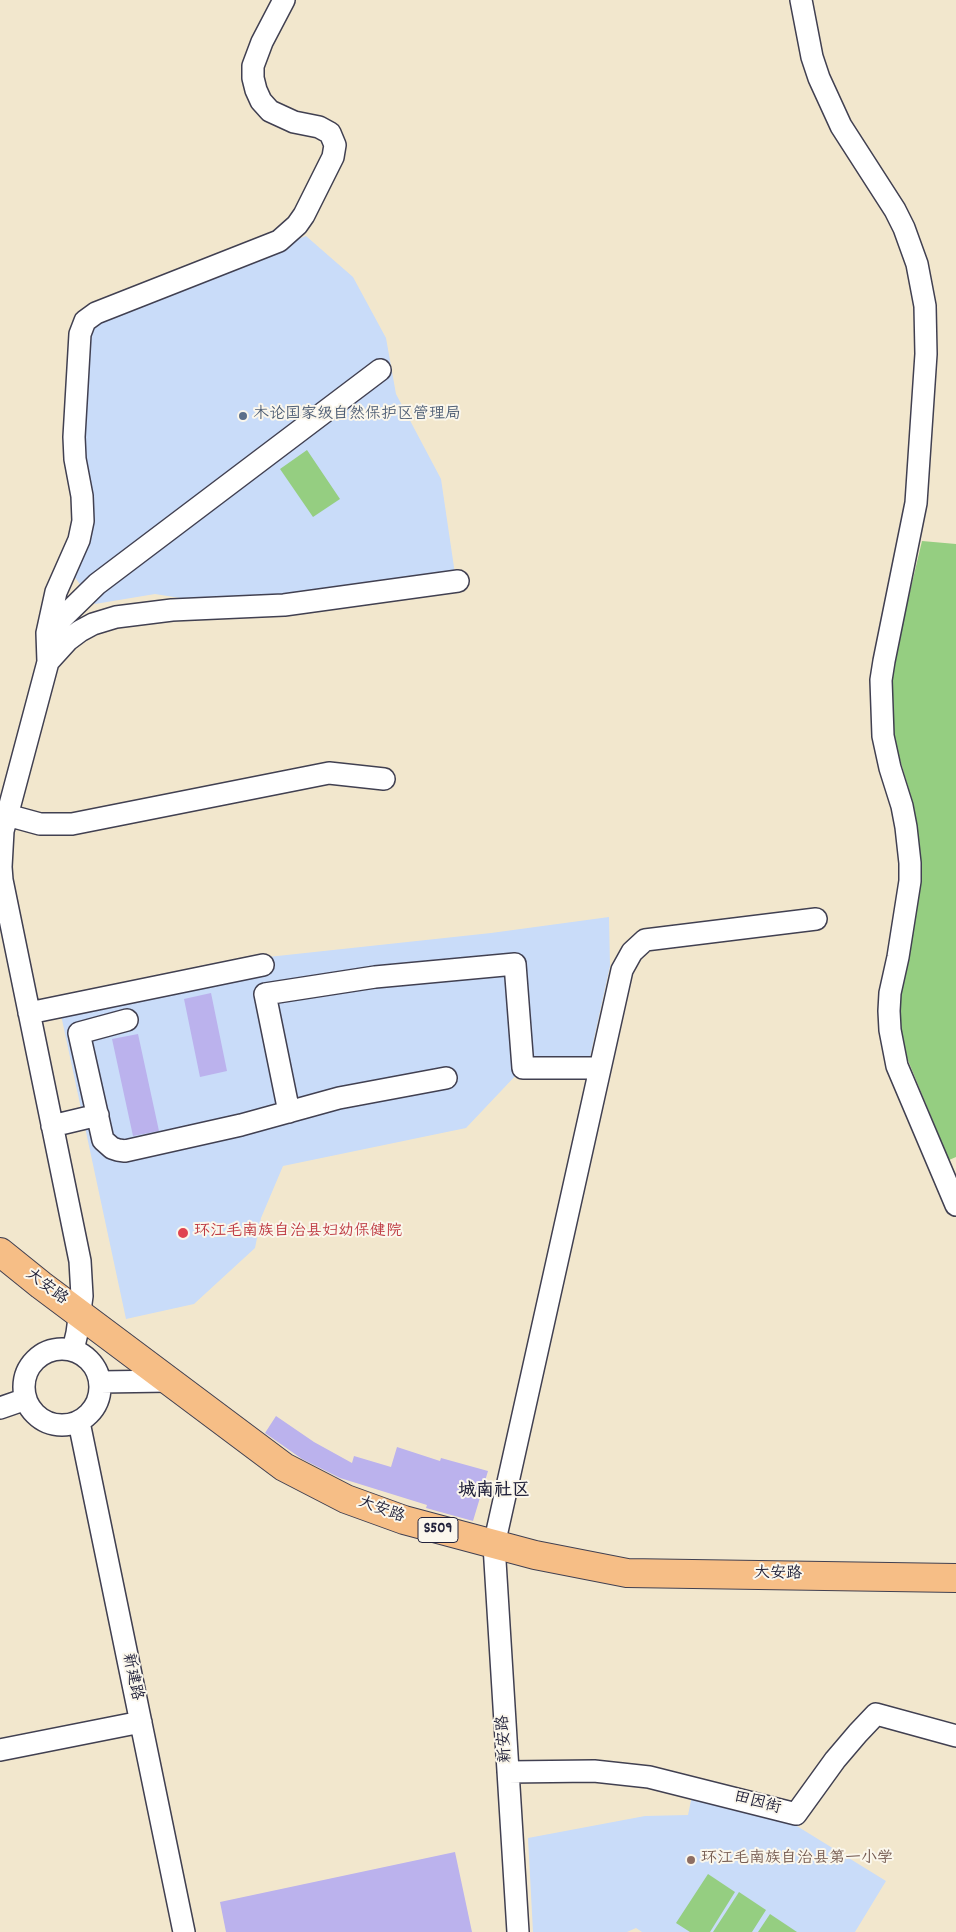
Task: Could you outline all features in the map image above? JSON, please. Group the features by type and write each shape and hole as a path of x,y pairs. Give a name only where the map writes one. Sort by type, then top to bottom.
{"main road":[{"name":"大安路","path":"0,1252 284,1467 346,1499 404,1520 494,1545 627,1573 956,1578"}],"street":[{"path":"73,1350 82,1296 80,1261 2,880 1,839 48,662 48,633 56,592 79,540 83,521 82,496 75,459 74,437 80,334 85,321 96,313 279,241 297,225 304,215 333,157 335,145 330,133 319,127 294,122 281,117 266,106 256,90 253,66 262,42 284,0"},
{"path":"801,0 818,78 841,126 895,210 904,228 917,264 925,306 926,354 916,503 884,661 880,700 883,736 890,768 904,813 910,863 910,881 898,957 890,993 890,1030 897,1066 903,1084 956,1205"},
{"path":"48,633 96,584 380,370"},
{"path":"48,662 68,640 80,631 116,616 172,610 284,605 458,582"},
{"path":"7,815 40,824 72,824 329,773 384,779"},
{"name":"新安路","path":"518,1932 494,1545 622,970 632,952 645,940 816,919"},
{"path":"289,1112 265,994 375,977 514,964 523,1068 600,1068"},
{"path":"29,1013 263,965"},
{"path":"128,1020 79,1033 103,1140 112,1148 125,1151 242,1125 338,1098 446,1078"},
{"path":"52,1126 98,1115"},
{"path":"51,1350 73,1350 87,1358 93,1365 100,1382 98,1401 87,1416 79,1422 61,1426 51,1424 36,1415 26,1399 24,1382 30,1366 36,1359 51,1350"},
{"path":"100,1382 169,1381"},
{"path":"0,1408 26,1399"},
{"name":"新建路","path":"79,1422 184,1932"},
{"name":"田因街","path":"508,1772 585,1771 640,1776 676,1783 796,1814 835,1760 876,1714 956,1736"},
{"path":"0,1750 141,1722"}],"shaded area":[{"name":"木论国家级自然保护区管理局","path":"306,236 353,277 386,338 396,394 441,479 455,574 296,598 211,603 155,594 95,604 73,575 84,335 103,315"},
{"path":"609,917 610,966 587,1071 519,1072 466,1128 283,1166 261,1218 255,1248 194,1304 126,1319 61,1015 268,957 491,933"},
{"name":"环江毛南族自治县第一小学","path":"693,1791 792,1823 886,1881 855,1932 642,1932 636,1928 627,1932 533,1932 528,1838 645,1816 688,1815"}],"green space":[{"path":"307,450 340,499 313,517 280,469"},
{"path":"922,541 956,544 956,1157 949,1160 905,1053 898,1010 920,850 912,800 896,746 891,720 889,685"},
{"path":"708,1874 735,1892 710,1932 690,1932 676,1923"},
{"path":"739,1892 766,1910 752,1932 713,1932"},
{"path":"770,1914 797,1932 758,1932"}],"building":[{"path":"211,993 227,1071 200,1077 184,999"},
{"path":"138,1034 159,1131 133,1136 112,1039"},
{"path":"276,1416 314,1442 352,1463 354,1456 391,1467 397,1447 440,1461 441,1458 488,1471 473,1521 426,1508 427,1505 340,1478 302,1459 265,1433"},
{"path":"455,1852 472,1932 226,1932 220,1902"}],"place":[{"name":"木论国家级自然保护区管理局","path":"243,416"},
{"name":"环江毛南族自治县妇幼保健院","path":"183,1233"},
{"name":"环江毛南族自治县第一小学","path":"691,1860"}],"district":[{"name":"城南社区","path":"494,1493"}]}
